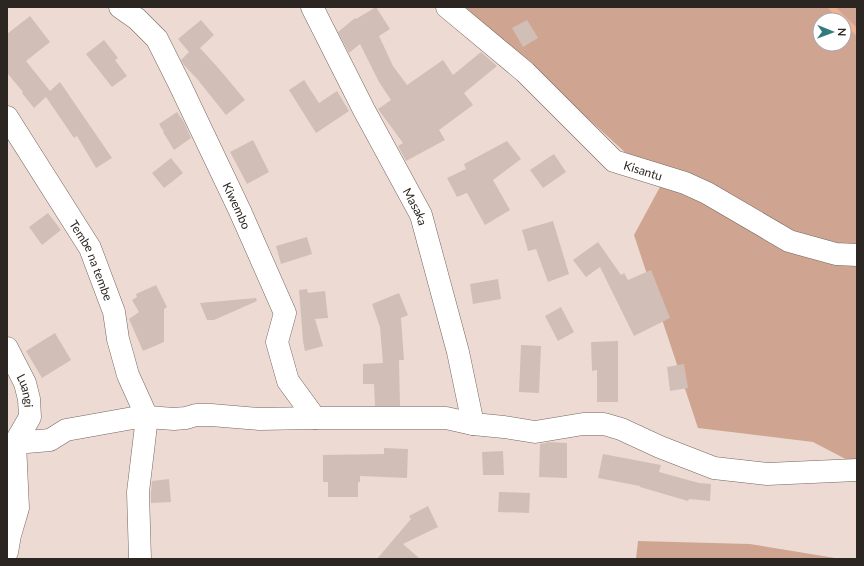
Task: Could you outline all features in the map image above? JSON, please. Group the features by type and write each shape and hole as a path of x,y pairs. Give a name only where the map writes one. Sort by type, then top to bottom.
{"street":[{"name":"Kiwembo","path":"120,7 137,19 157,39 240,211 285,313 277,342 288,381 315,418"},
{"name":"Masaka","path":"312,7 364,110 421,215 458,352 473,424"},
{"name":"Kisantu","path":"447,7 525,72 614,161 685,182 707,192 789,241 836,254 857,255"},
{"name":"Tembe na tembe","path":"7,117 90,248 114,312 118,339 128,375 147,417"},
{"name":"Luangi","path":"7,348 25,383 29,398 30,417 11,444"},
{"path":"7,552 10,535 18,508 11,444 50,440 66,430 133,418 147,417 174,419 211,414 259,419 446,418 473,424 535,432 583,424 604,424 621,429 660,447 714,468 767,474 857,470"},
{"path":"140,559 138,492 147,417"}],"shaded area":[{"path":"465,7 857,7 857,465 813,442 698,428 634,235 661,185"},
{"path":"638,541 750,544 841,559 636,559"}],"building":[{"path":"376,7 390,29 379,36 393,66 407,85 443,60 453,75 481,52 497,66 464,93 473,105 439,130 445,140 406,161 398,146 403,143 378,109 391,100 379,82 360,44 349,53 338,32 355,18 356,19"},
{"path":"30,16 50,42 26,61 50,91 60,82 112,158 96,168 77,136 74,138 46,97 34,108 22,93 23,92 8,74 7,75 7,34"},
{"path":"201,20 214,35 200,48 245,100 226,115 181,60 189,52 178,39"},
{"path":"527,20 538,38 523,47 512,28"},
{"path":"104,40 118,58 115,60 127,76 112,87 86,54"},
{"path":"304,80 319,103 337,91 349,111 316,133 289,90"},
{"path":"177,112 184,122 191,138 174,150 159,124"},
{"path":"253,140 269,172 247,184 230,152"},
{"path":"507,141 521,159 493,180 510,210 485,225 467,193 457,197 447,178 466,169 464,164"},
{"path":"554,154 566,172 543,188 530,170"},
{"path":"171,158 183,173 164,188 152,173"},
{"path":"48,213 61,230 42,245 29,227"},
{"path":"553,221 569,274 548,282 536,249 528,251 522,230"},
{"path":"307,237 312,254 281,264 276,246"},
{"path":"598,242 621,275 624,273 628,280 651,270 670,318 634,336 600,267 586,277 573,260"},
{"path":"498,279 501,299 473,304 470,284"},
{"path":"156,285 167,307 164,309 164,342 143,351 129,319 139,312 132,300 137,297 136,294"},
{"path":"307,289 308,293 325,291 328,318 315,319 323,346 305,351 299,290"},
{"path":"399,293 408,315 401,318 404,360 399,360 400,406 375,406 374,384 363,384 363,364 383,363 380,327 372,304"},
{"path":"256,298 257,301 214,320 207,320 200,303"},
{"path":"561,307 574,332 558,341 545,316"},
{"path":"55,333 71,360 42,378 26,351"},
{"path":"618,341 618,402 597,402 597,370 592,371 591,342"},
{"path":"521,345 541,346 539,393 519,392"},
{"path":"684,364 688,388 670,391 667,367"},
{"path":"549,442 567,443 567,478 539,477 540,444"},
{"path":"384,448 408,449 407,478 360,476 360,482 358,482 358,497 328,497 328,482 323,482 323,455 384,454"},
{"path":"503,451 504,475 483,475 482,452"},
{"path":"603,454 661,465 659,472 699,483 711,484 710,501 689,499 688,501 640,486 598,478"},
{"path":"169,479 171,502 151,503 152,481"},
{"path":"499,492 530,493 529,513 498,512"},
{"path":"428,506 438,527 403,544 420,559 377,559 411,519 409,516"}],"waterway":[{"path":"831,7 857,32"}]}
